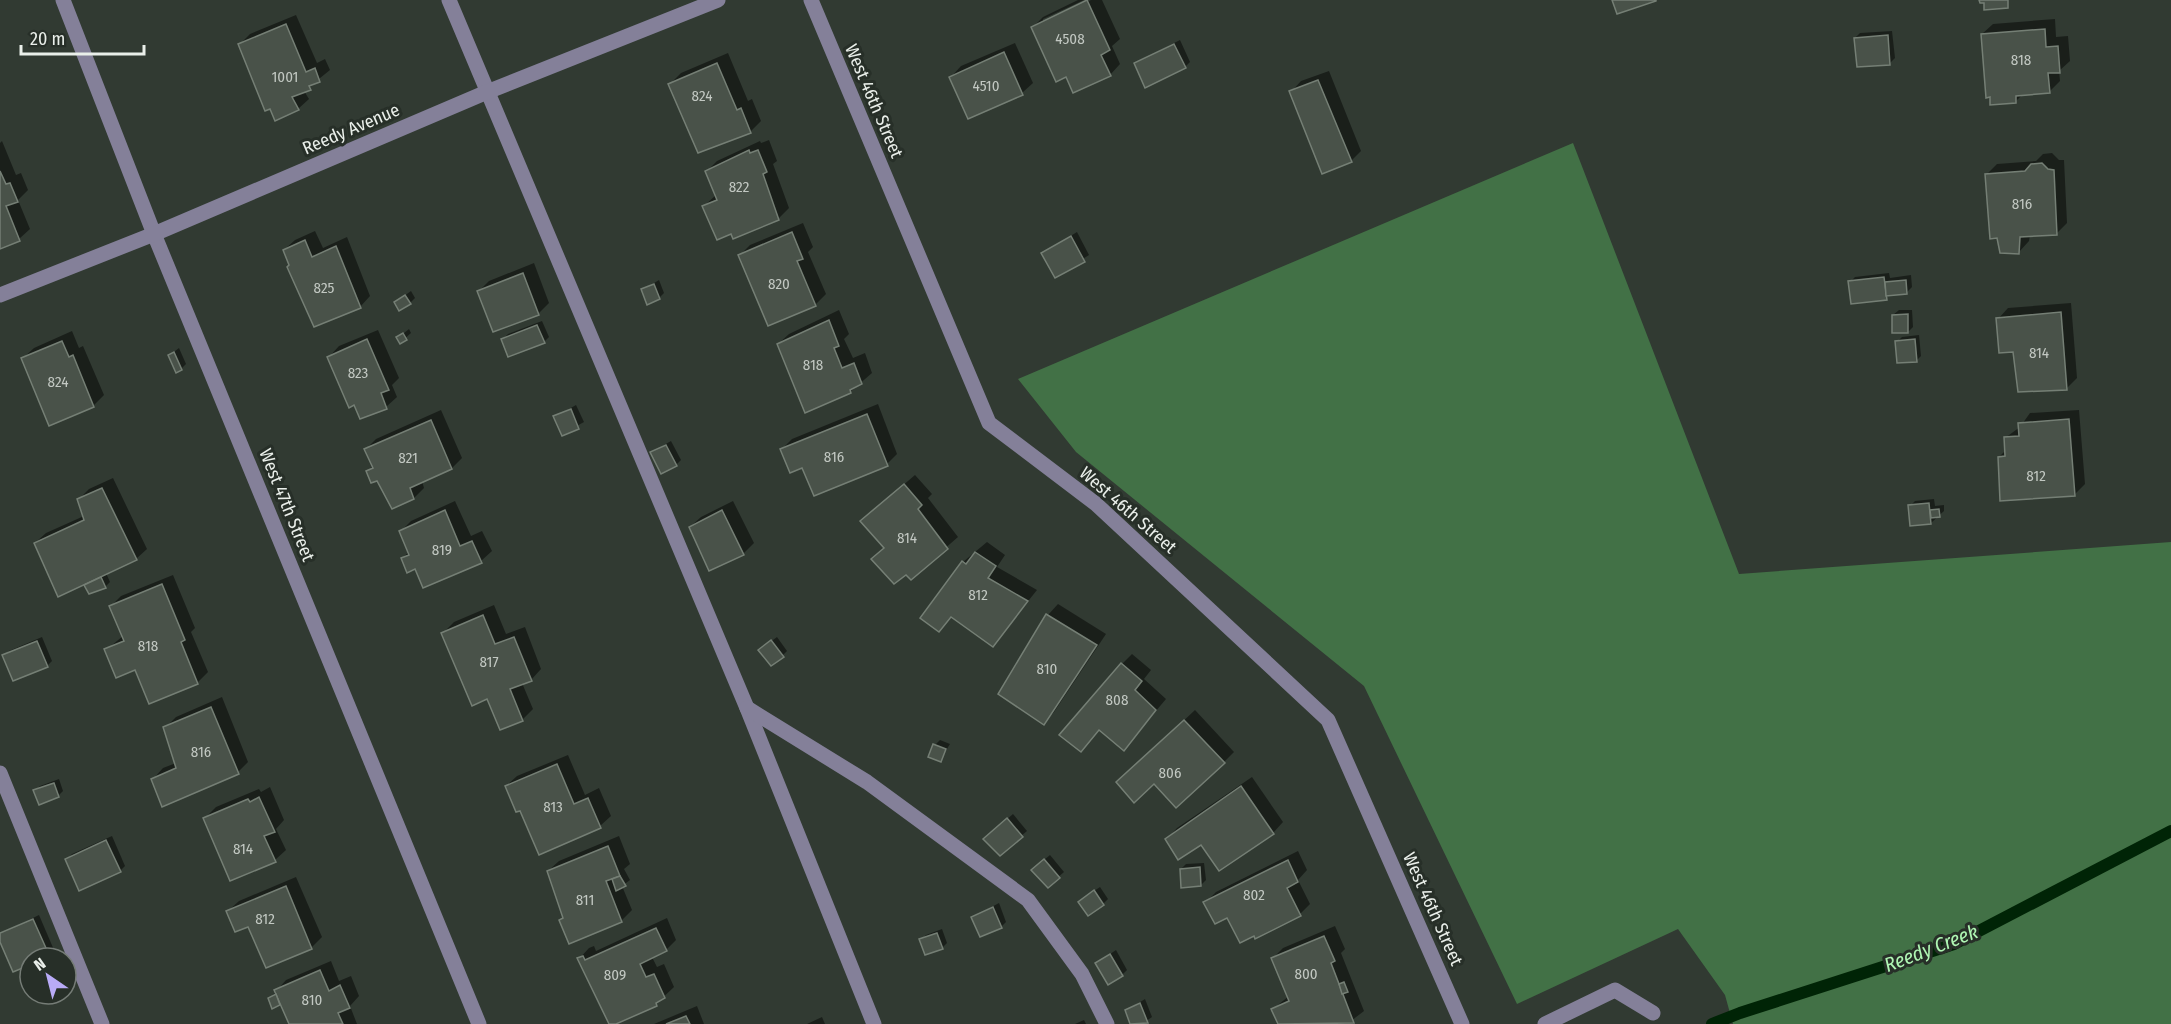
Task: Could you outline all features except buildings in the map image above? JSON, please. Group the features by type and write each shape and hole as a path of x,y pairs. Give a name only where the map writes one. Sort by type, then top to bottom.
{"street":[{"name":"West 47th Street","path":"63,0 154,234 479,1024"},
{"path":"449,0 747,708 874,1024"},
{"name":"Reedy Avenue","path":"0,295 154,234 487,92 718,0"},
{"name":"West 46th Street","path":"811,0 989,423 1096,504 1328,720 1462,1024"},
{"path":"747,708 867,782 1028,900 1082,974 1107,1024"},
{"path":"0,773 102,1024"},
{"path":"1545,1024 1615,990 1653,1013"}],"green space":[{"path":"1573,143 1739,574 2171,542 2171,1024 1733,1024 1725,995 1678,929 1517,1004 1364,686 1076,452 1018,379"}],"waterway":[{"name":"Reedy Creek","path":"1712,1024 1954,944 2171,831"}]}
